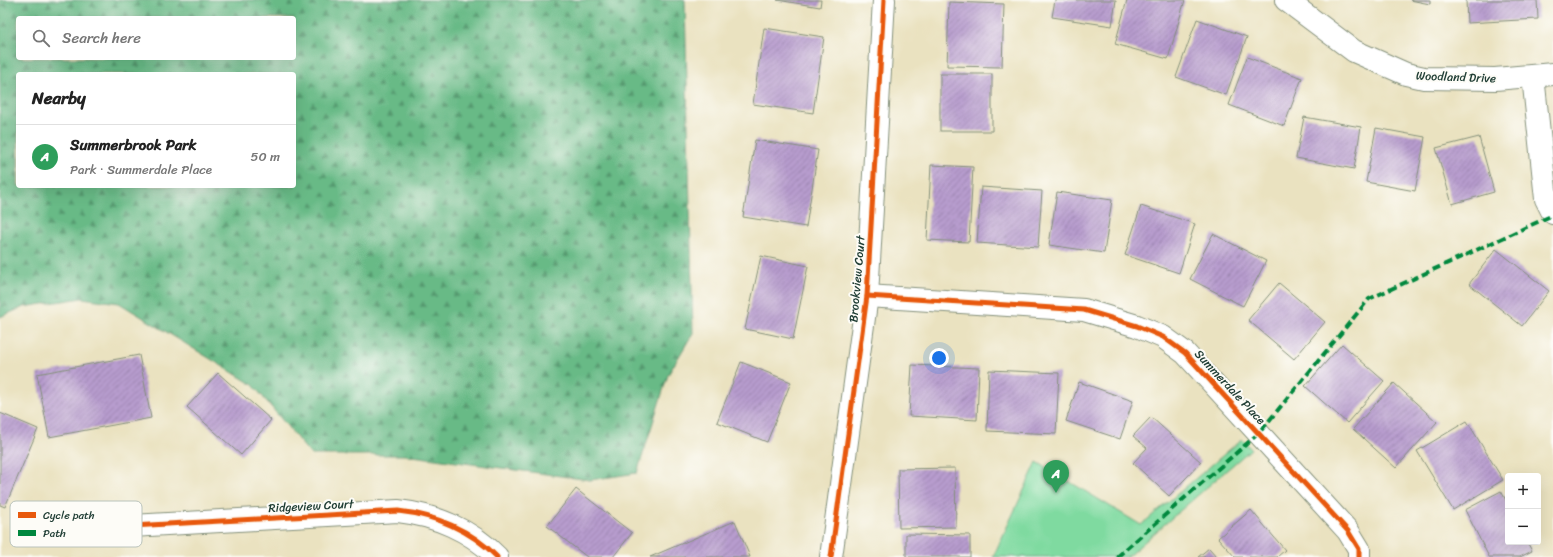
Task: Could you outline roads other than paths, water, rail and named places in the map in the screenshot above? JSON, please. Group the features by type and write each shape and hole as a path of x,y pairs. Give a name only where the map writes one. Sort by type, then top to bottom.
{"street":[{"name":"Brookview Court","path":"831,557 867,296 884,0"},
{"name":"Woodland Drive","path":"1286,0 1354,51 1406,74 1424,78 1495,79 1543,75"},
{"path":"1543,75 1546,200 1553,213"},
{"name":"Summerdale Place","path":"867,296 1084,310 1137,326 1163,337 1185,352 1348,531 1359,549 1358,557"},
{"name":"Ridgeview Court","path":"142,525 398,511 412,512 449,524 476,538 497,557"}],"place":[{"name":"Summerbrook Park","path":"1056,493"}]}
